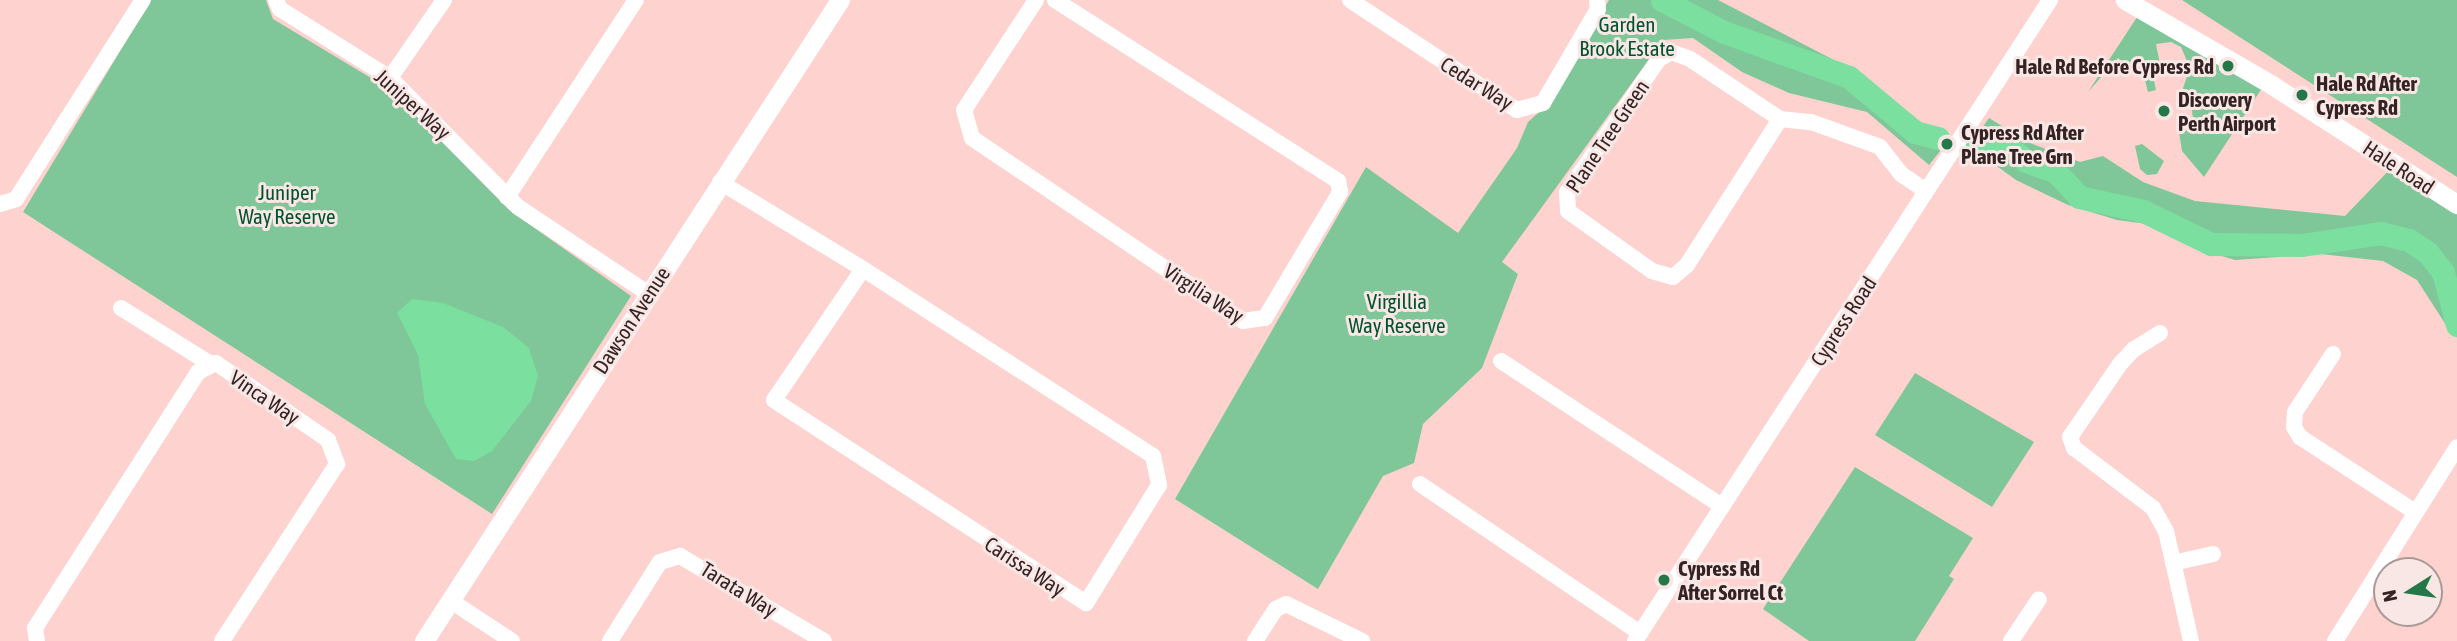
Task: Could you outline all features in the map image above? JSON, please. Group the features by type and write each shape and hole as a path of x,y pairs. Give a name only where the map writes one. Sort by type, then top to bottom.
{"main road":[{"name":"Dawson Avenue","path":"424,641 720,182 841,0"},
{"name":"Hale Road","path":"2125,0 2199,41 2457,204"},
{"name":"Hale Road","path":"2148,0 2199,41"}],"street":[{"path":"0,204 16,199 143,0"},
{"name":"Juniper Way","path":"276,0 280,9 390,78 507,197 649,293"},
{"path":"390,78 444,0"},
{"path":"507,197 636,0"},
{"name":"Virgilia Way","path":"1036,0 964,110 972,138 1243,321 1265,318 1340,192 1338,181 1055,0"},
{"name":"Cedar Way","path":"1350,0 1517,110 1543,103 1598,9 1597,0"},
{"name":"Cypress Road","path":"1638,637 2050,0"},
{"name":"Plane Tree Green","path":"1780,119 1687,265 1673,276 1652,271 1568,211 1567,192 1665,54 1679,52 1780,119 1811,121 1873,144 1901,174 1926,191"},
{"name":"Carissa Way","path":"720,182 863,269 1153,456 1159,485 1086,603 774,400 863,269"},
{"path":"121,307 209,363"},
{"path":"2160,333 2134,349 2120,364 2070,437 2074,448 2153,508 2166,531 2191,641"},
{"path":"2333,354 2295,412 2300,438 2415,512"},
{"path":"1501,360 1722,506"},
{"name":"Vinca Way","path":"37,641 35,628 198,372 209,363 216,363 328,440 336,456 333,474 222,641"},
{"path":"2335,641 2457,447"},
{"path":"1420,484 1638,637"},
{"path":"2173,564 2213,554"},
{"name":"Tarata Way","path":"610,641 660,562 680,556 824,641"},
{"path":"2011,641 2039,599"},
{"path":"451,601 512,641"},
{"path":"1255,641 1276,608 1286,604 1296,606 1362,641"}],"green space":[{"name":"Juniper Way Reserve","path":"151,0 266,0 273,19 391,90 509,210 631,296 492,514 23,212"},
{"name":"Virgillia Way Reserve","path":"1609,0 1718,0 1857,72 1941,150 1929,165 1867,112 1789,93 1742,72 1693,38 1663,40 1502,262 1518,274 1482,368 1423,424 1414,463 1383,476 1318,589 1175,499 1366,167 1458,233 1517,148 1528,122 1545,107"},
{"path":"2182,0 2457,0 2457,177"},
{"path":"2141,11 2266,82 2204,177 2182,151 2179,132 2195,129 2191,106 2184,106 2183,88 2190,68 2181,47 2171,42 2156,44 2161,69 2152,71 2156,90 2148,92 2145,80 2118,58 2088,92"},
{"path":"1989,118 2030,143 2080,162 2103,156 2143,182 2195,201 2345,216 2395,164 2457,204 2457,333 2446,325 2417,280 2383,261 2321,254 2235,260 2189,246 2155,225 2117,220 2068,205 2016,180 1969,146"},
{"path":"2142,144 2164,161 2157,174 2147,175 2140,169 2135,146"},
{"path":"1915,373 2034,442 1992,507 1875,435"},
{"path":"1855,467 1973,538 1949,576 1954,579 1915,641 1809,641 1763,609"}],"shaded area":[{"path":"412,299 443,303 503,327 529,348 538,376 531,401 492,451 474,461 456,459 425,404 418,355 397,313"}],"waterway":[{"path":"1662,0 1724,32 1849,77 1915,132 1938,138"},
{"path":"1975,139 2002,142 2026,161 2056,172 2079,197 2143,211 2211,244 2302,245 2380,233 2409,240 2428,253 2443,272 2457,325"}],"place":[{"name":"Hale Rd Before Cypress Rd","path":"2228,66"},
{"name":"Hale Rd After Cypress Rd","path":"2302,95"},
{"name":"Discovery Perth Airport","path":"2164,111"},
{"name":"Cypress Rd After Plane Tree Grn","path":"1947,144"},
{"name":"Cypress Rd After Sorrel Ct","path":"1664,580"}],"park label":[{"name":"Garden Brook Estate","path":"1627,36"}]}
